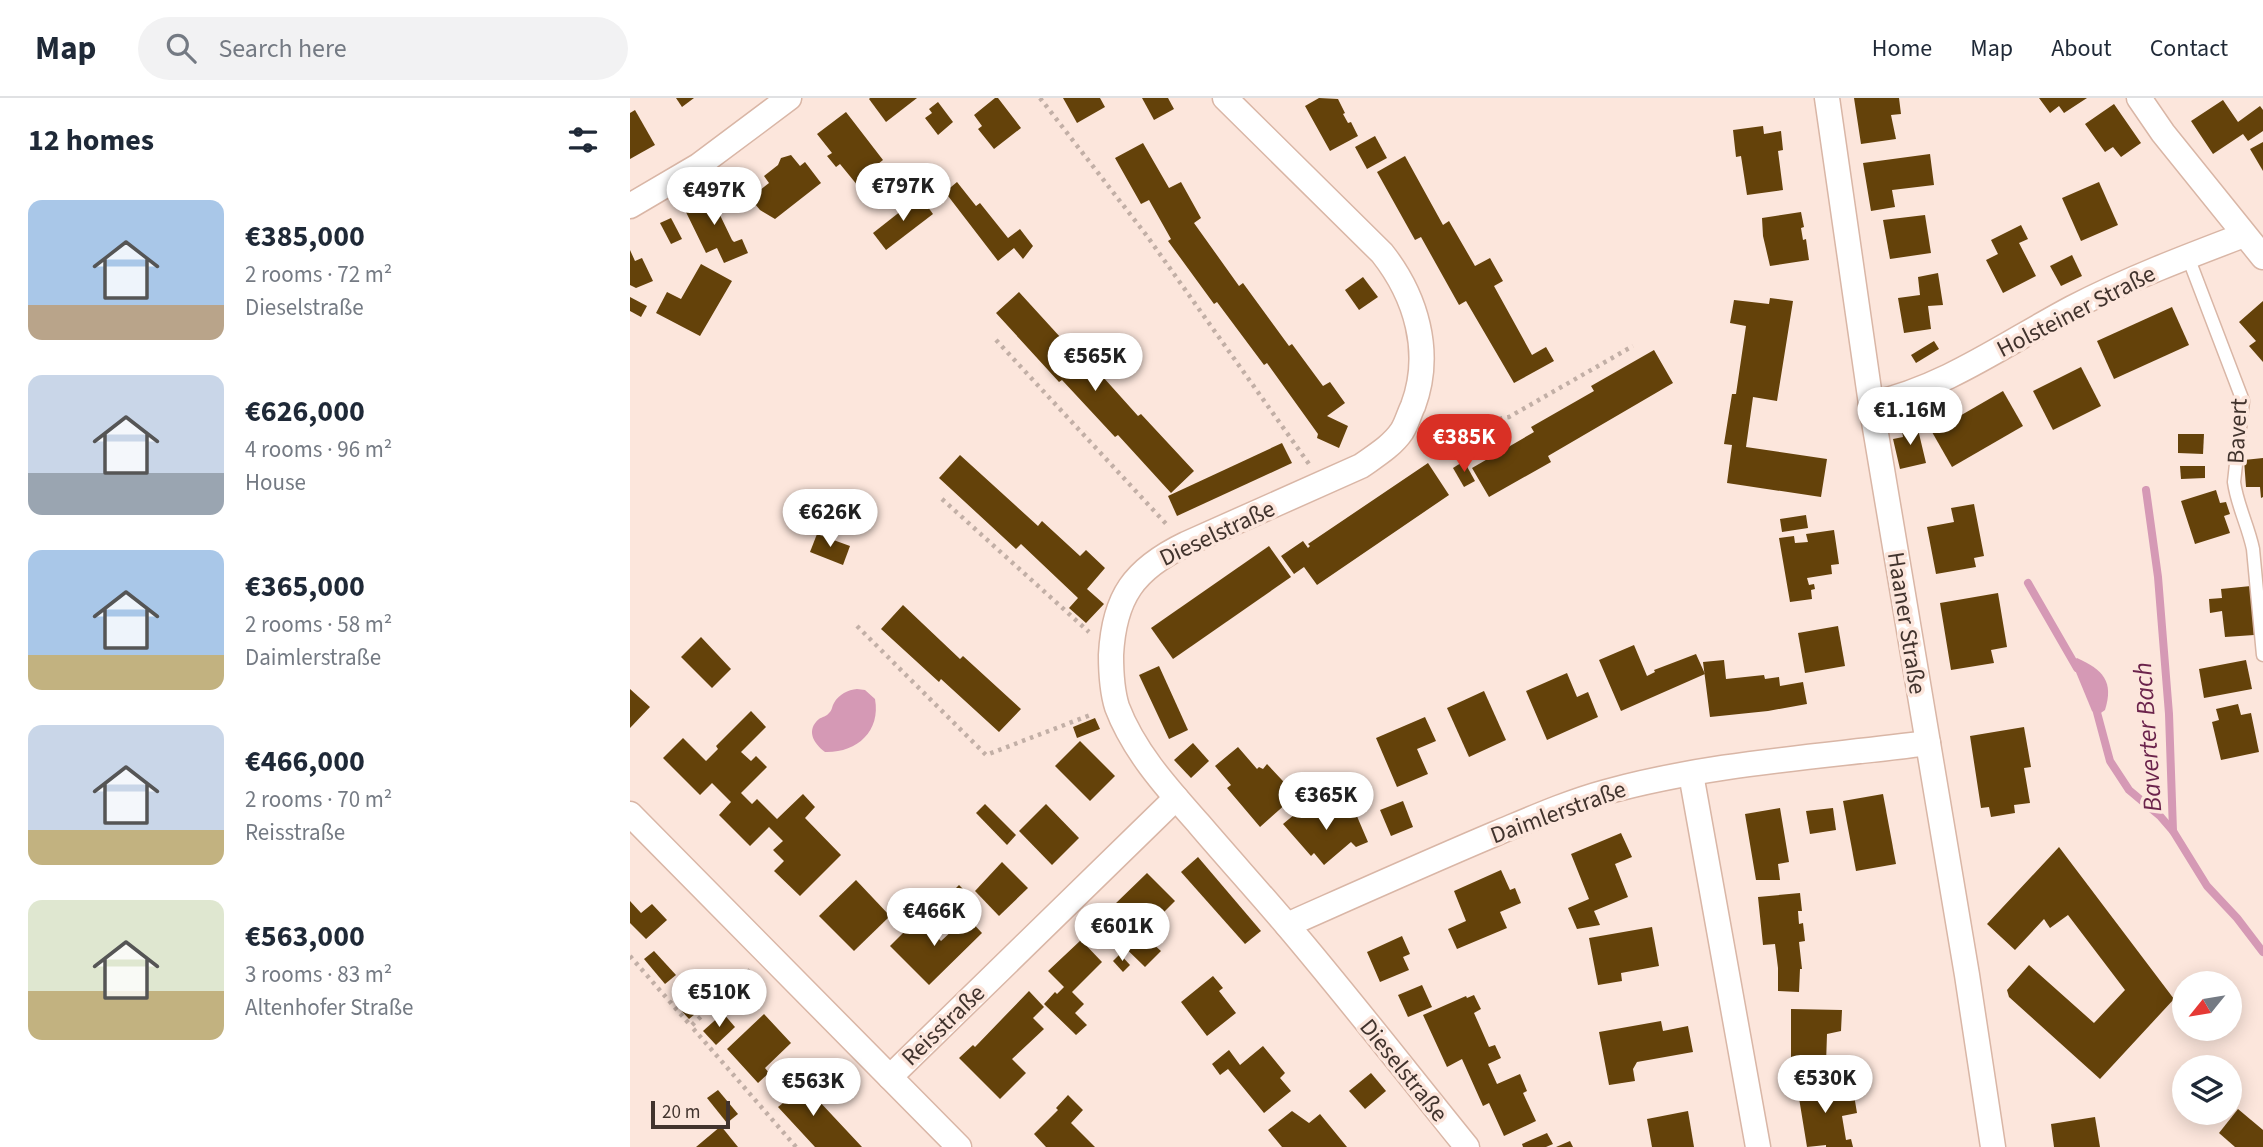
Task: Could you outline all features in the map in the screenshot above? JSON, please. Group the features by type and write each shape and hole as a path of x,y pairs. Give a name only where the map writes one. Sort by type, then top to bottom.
{"street":[{"path":"630,206 698,166 789,98"},
{"name":"Dieselstraße","path":"1225,98 1382,253 1398,274 1409,296 1419,330 1421,360 1417,395 1401,432 1385,449 1360,466 1186,544 1147,567 1130,586 1119,606 1112,637 1111,671 1116,705 1145,760 1287,926 1467,1147"},
{"name":"Haaner Straße","path":"1827,98 1871,404 1967,975 1993,1147"},
{"path":"2139,98 2163,133 2263,257"},
{"name":"Holsteiner Straße","path":"1871,404 1928,387 2073,307 2244,235"},
{"name":"Daimlerstraße","path":"1287,926 1428,862 1545,813 1604,792 1760,764 1928,743"},
{"path":"1691,775 1758,1147"},
{"name":"Reisstraße","path":"890,1077 1176,798"},
{"path":"630,814 959,1147"}],"lane":[{"name":"Bavert","path":"2188,257 2243,401 2234,482 2253,548 2263,654"}],"path":[{"path":"1040,98 1147,236 1304,457"},
{"path":"996,340 1149,505"},
{"path":"1431,421 1462,426 1509,417 1633,346"},
{"path":"942,499 1087,632"},
{"path":"857,626 986,755 1116,705"},
{"path":"691,1026 768,953"},
{"path":"630,956 796,1147"}],"shaded area":[{"path":"2077,658 2100,672 2107,684 2105,710 2098,715 2092,711 2073,665"},
{"path":"857,689 865,690 875,699 876,711 870,731 847,749 825,752 814,741 812,732 815,723 830,712 838,697"}],"building":[{"path":"676,98 694,98 682,107"},
{"path":"870,98 917,98 886,122"},
{"path":"998,98 1021,128 994,149 978,129 982,126 974,115"},
{"path":"1063,98 1100,98 1105,107 1077,123"},
{"path":"1142,98 1168,98 1174,109 1154,120"},
{"path":"1319,98 1338,99 1345,113 1343,114 1348,123 1351,122 1358,136 1330,151 1305,106"},
{"path":"1854,98 1899,98 1901,114 1891,115 1896,139 1861,144"},
{"path":"2039,98 2087,98 2064,113 2059,106 2050,113"},
{"path":"2223,100 2238,122 2260,106 2263,110 2263,131 2248,141 2243,134 2213,154 2191,121"},
{"path":"938,102 953,122 938,135 925,118 932,113 929,109"},
{"path":"2114,104 2141,143 2121,157 2113,147 2105,152 2085,124"},
{"path":"635,110 655,145 630,159 630,113"},
{"path":"846,112 883,160 869,171 872,175 858,186 840,164 836,167 827,156 832,153 817,134"},
{"path":"1763,126 1764,134 1781,131 1783,150 1778,151 1783,190 1747,195 1741,156 1736,157 1733,130"},
{"path":"1375,136 1387,158 1367,169 1355,147"},
{"path":"2263,142 2263,171 2250,149"},
{"path":"1143,143 1169,188 1181,182 1201,218 1194,223 1239,286 1243,283 1289,346 1292,344 1323,386 1330,382 1345,403 1327,416 1348,426 1339,448 1317,438 1318,434 1267,363 1264,365 1217,302 1214,304 1168,241 1171,239 1149,200 1141,204 1115,158"},
{"path":"1930,154 1934,185 1892,190 1895,207 1871,211 1863,163"},
{"path":"791,155 800,166 805,162 821,183 775,219 760,210 750,198 769,183 764,176 778,165 781,158"},
{"path":"1405,156 1443,225 1449,221 1475,266 1490,258 1503,281 1494,286 1532,355 1546,347 1554,361 1514,383 1466,301 1459,305 1421,237 1415,240 1377,172"},
{"path":"957,182 976,206 980,203 1008,238 1020,229 1033,246 1023,259 1014,248 998,261 945,192"},
{"path":"2099,182 2118,225 2081,241 2062,198"},
{"path":"721,191 729,209 719,213 732,240 734,242 742,239 748,253 724,263 717,248 706,253 684,208"},
{"path":"920,196 933,214 886,250 873,233"},
{"path":"1801,212 1803,240 1806,239 1809,260 1770,266 1762,218"},
{"path":"1925,215 1931,253 1890,259 1883,220"},
{"path":"671,218 682,239 671,244 660,223"},
{"path":"2021,225 2028,239 2019,243 2036,276 2003,293 1986,260 1998,254 1991,240"},
{"path":"630,250 635,261 642,258 653,281 636,288 630,285"},
{"path":"2072,255 2082,276 2061,286 2050,266"},
{"path":"701,264 732,281 700,336 656,313 667,292 681,299"},
{"path":"1938,273 1943,305 1928,306 1931,329 1904,333 1898,298 1920,295 1918,277"},
{"path":"1363,277 1378,297 1359,310 1345,290"},
{"path":"1019,292 1082,361 1086,358 1138,416 1141,414 1194,471 1171,493 1118,435 1115,437 1062,380 1059,382 996,313"},
{"path":"630,297 647,306 641,317 630,311"},
{"path":"1770,298 1793,301 1777,401 1753,397 1746,447 1827,459 1821,497 1727,483 1732,445 1724,444 1732,394 1736,394 1746,326 1730,323 1734,300 1769,304"},
{"path":"2263,301 2263,362 2249,346 2256,341 2239,322"},
{"path":"2172,307 2189,345 2114,379 2097,341"},
{"path":"1934,341 1939,349 1916,363 1911,355"},
{"path":"1654,350 1673,383 1548,456 1551,462 1489,497 1472,468 1534,432 1531,427 1594,391 1591,386"},
{"path":"2081,367 2101,406 2053,430 2033,391"},
{"path":"2003,391 2023,426 1952,467 1932,432"},
{"path":"1916,421 1926,463 1900,469 1893,439 1903,437 1901,425"},
{"path":"2178,434 2204,434 2203,454 2178,453"},
{"path":"1282,443 1292,463 1177,516 1168,496"},
{"path":"960,455 1038,526 1042,521 1080,556 1086,550 1105,568 1087,589 1104,604 1086,623 1069,608 1078,598 1021,544 1016,549 939,478"},
{"path":"2263,458 2261,498 2260,487 2246,487 2244,460"},
{"path":"1464,461 1475,481 1464,487 1453,468"},
{"path":"1428,463 1449,495 1317,585 1304,567 1294,574 1281,556 1303,541 1308,548 1308,544"},
{"path":"2180,466 2205,466 2205,478 2181,479"},
{"path":"2216,490 2220,503 2226,502 2230,514 2224,516 2230,533 2195,544 2181,501"},
{"path":"1974,504 1984,556 1974,558 1976,567 1936,574 1927,527 1954,522 1951,508"},
{"path":"1806,515 1808,528 1782,532 1780,519"},
{"path":"1834,530 1839,564 1831,565 1832,574 1807,578 1809,585 1814,584 1815,589 1811,590 1812,599 1790,602 1779,538 1794,536 1795,543 1808,542 1806,534"},
{"path":"817,534 850,546 843,565 810,552"},
{"path":"1269,546 1291,577 1173,659 1151,628"},
{"path":"2251,586 2254,635 2225,637 2222,611 2210,613 2209,599 2222,598 2221,589"},
{"path":"1998,593 2007,647 1991,650 1994,663 1951,670 1940,603"},
{"path":"903,605 960,659 963,656 1021,709 999,732 881,629"},
{"path":"1838,626 1845,666 1805,673 1798,633"},
{"path":"701,637 731,669 712,688 681,657"},
{"path":"1634,645 1647,676 1655,672 1654,670 1696,654 1705,674 1621,711 1599,660"},
{"path":"1724,660 1726,679 1764,675 1765,679 1779,677 1780,686 1803,682 1807,704 1710,717 1703,662"},
{"path":"2246,660 2252,689 2204,698 2199,669"},
{"path":"1159,666 1188,730 1169,739 1139,675"},
{"path":"1567,673 1577,697 1588,692 1598,717 1547,740 1526,691"},
{"path":"630,689 650,707 630,728"},
{"path":"1484,691 1506,740 1469,757 1447,708"},
{"path":"2238,704 2241,715 2251,713 2259,752 2221,760 2212,722 2219,720 2216,709"},
{"path":"751,711 766,727 741,752 751,761 756,756 767,767 741,793 752,804 757,799 777,819 803,794 815,807 805,818 841,855 800,896 774,871 784,861 773,850 783,841 769,827 750,846 719,815 731,802 712,783 700,795 663,758 683,738 706,761 718,749 716,746"},
{"path":"1425,717 1436,741 1417,749 1428,774 1397,787 1376,738"},
{"path":"1095,718 1100,729 1077,738 1073,727"},
{"path":"2024,727 2031,767 2024,768 2030,803 2014,805 2015,813 1991,817 1989,807 1981,808 1970,736"},
{"path":"1080,741 1115,776 1090,801 1055,766"},
{"path":"1193,743 1209,761 1191,778 1174,760"},
{"path":"1238,747 1257,769 1263,769 1267,764 1296,795 1260,827 1227,788 1231,785 1215,766"},
{"path":"1883,794 1896,864 1856,871 1843,801"},
{"path":"1403,801 1413,827 1391,836 1380,810"},
{"path":"985,804 1016,835 1007,845 976,813"},
{"path":"1046,804 1079,838 1052,865 1019,831"},
{"path":"1322,805 1331,816 1353,807 1368,842 1356,847 1351,842 1324,865 1314,853 1311,856 1283,824 1301,809 1308,818"},
{"path":"1780,808 1789,862 1778,864 1780,880 1756,880 1745,814"},
{"path":"1833,808 1836,830 1810,834 1806,811"},
{"path":"1621,833 1632,857 1615,864 1628,897 1594,911 1600,925 1577,929 1568,908 1589,899 1571,854"},
{"path":"2059,847 2172,996 2172,1001 2100,1079 2009,997 2007,990 2029,965 2094,1023 2125,990 2068,915 2050,928 2044,919 2015,950 1987,924"},
{"path":"1198,857 1261,931 1245,944 1181,872"},
{"path":"1002,862 1028,888 999,916 975,891"},
{"path":"1501,870 1510,890 1515,888 1521,903 1500,912 1507,928 1457,949 1448,929 1466,921 1454,891"},
{"path":"1147,873 1175,901 1142,934 1161,951 1145,967 1112,935 1122,926 1120,920 1124,915 1114,905"},
{"path":"856,880 890,916 854,951 819,916"},
{"path":"959,885 980,906 968,918 947,897"},
{"path":"1800,893 1802,911 1798,911 1799,924 1803,923 1805,941 1799,942 1802,969 1799,992 1778,991 1775,944 1763,945 1758,897"},
{"path":"630,901 641,913 652,904 667,920 646,939 630,923"},
{"path":"967,917 982,933 929,985 890,946 918,918 941,941"},
{"path":"1652,927 1659,966 1621,973 1622,981 1598,985 1589,938"},
{"path":"1402,936 1410,954 1403,957 1409,970 1380,982 1367,952"},
{"path":"1081,940 1102,962 1072,992 1084,1004 1075,1013 1087,1025 1076,1035 1044,1004 1064,987 1048,971"},
{"path":"654,951 676,975 665,984 644,959"},
{"path":"1120,954 1130,965 1123,972 1113,961"},
{"path":"1213,976 1223,988 1219,991 1236,1013 1207,1036 1181,1002"},
{"path":"1422,985 1432,1007 1408,1017 1398,995"},
{"path":"1029,991 1044,1007 1033,1018 1044,1029 1012,1059 1026,1073 1000,1099 959,1058 973,1045 975,1047"},
{"path":"1474,995 1481,1009 1474,1013 1489,1047 1495,1045 1501,1058 1488,1064 1497,1084 1520,1074 1527,1091 1523,1093 1536,1121 1504,1136 1489,1103 1483,1106 1462,1059 1447,1067 1423,1015"},
{"path":"690,997 701,1009 689,1019 678,1007"},
{"path":"1791,1009 1842,1010 1841,1031 1827,1034 1826,1064 1791,1064"},
{"path":"723,1013 735,1027 716,1045 703,1031"},
{"path":"764,1014 791,1043 765,1068 769,1073 758,1083 727,1049"},
{"path":"1661,1021 1663,1031 1688,1026 1693,1052 1637,1062 1633,1069 1635,1081 1609,1085 1599,1032"},
{"path":"1263,1046 1285,1073 1280,1078 1291,1091 1264,1113 1228,1069 1220,1075 1212,1064 1229,1050 1240,1065"},
{"path":"1371,1073 1386,1091 1365,1109 1349,1091"},
{"path":"795,1077 862,1147 815,1147 778,1107 783,1103 780,1090"},
{"path":"1817,1082 1819,1095 1853,1089 1857,1113 1842,1116 1846,1140 1851,1139 1853,1147 1807,1147 1799,1098 1794,1099 1793,1086"},
{"path":"718,1090 738,1114 727,1123 707,1098"},
{"path":"1068,1095 1083,1110 1071,1123 1095,1147 1046,1147 1034,1134 1058,1110 1056,1108"},
{"path":"1292,1111 1309,1123 1320,1114 1347,1147 1282,1147 1268,1130"},
{"path":"1688,1111 1694,1147 1652,1147 1647,1119"},
{"path":"2242,1112 2263,1130 2263,1147 2235,1147 2219,1133 2225,1125 2242,1125"},
{"path":"2095,1117 2100,1147 2054,1147 2051,1124"},
{"path":"721,1126 738,1147 696,1147"},
{"path":"1547,1133 1553,1144 1546,1147 1523,1147 1522,1144"},
{"path":"1570,1141 1573,1147 1556,1147"}],"waterway":[{"name":"Baverter Bach","path":"2146,490 2158,577 2169,714 2173,831 2207,886 2237,918 2263,952"},
{"path":"2028,583 2077,668"},
{"path":"2095,705 2110,761 2129,790 2160,816 2173,831"}]}
